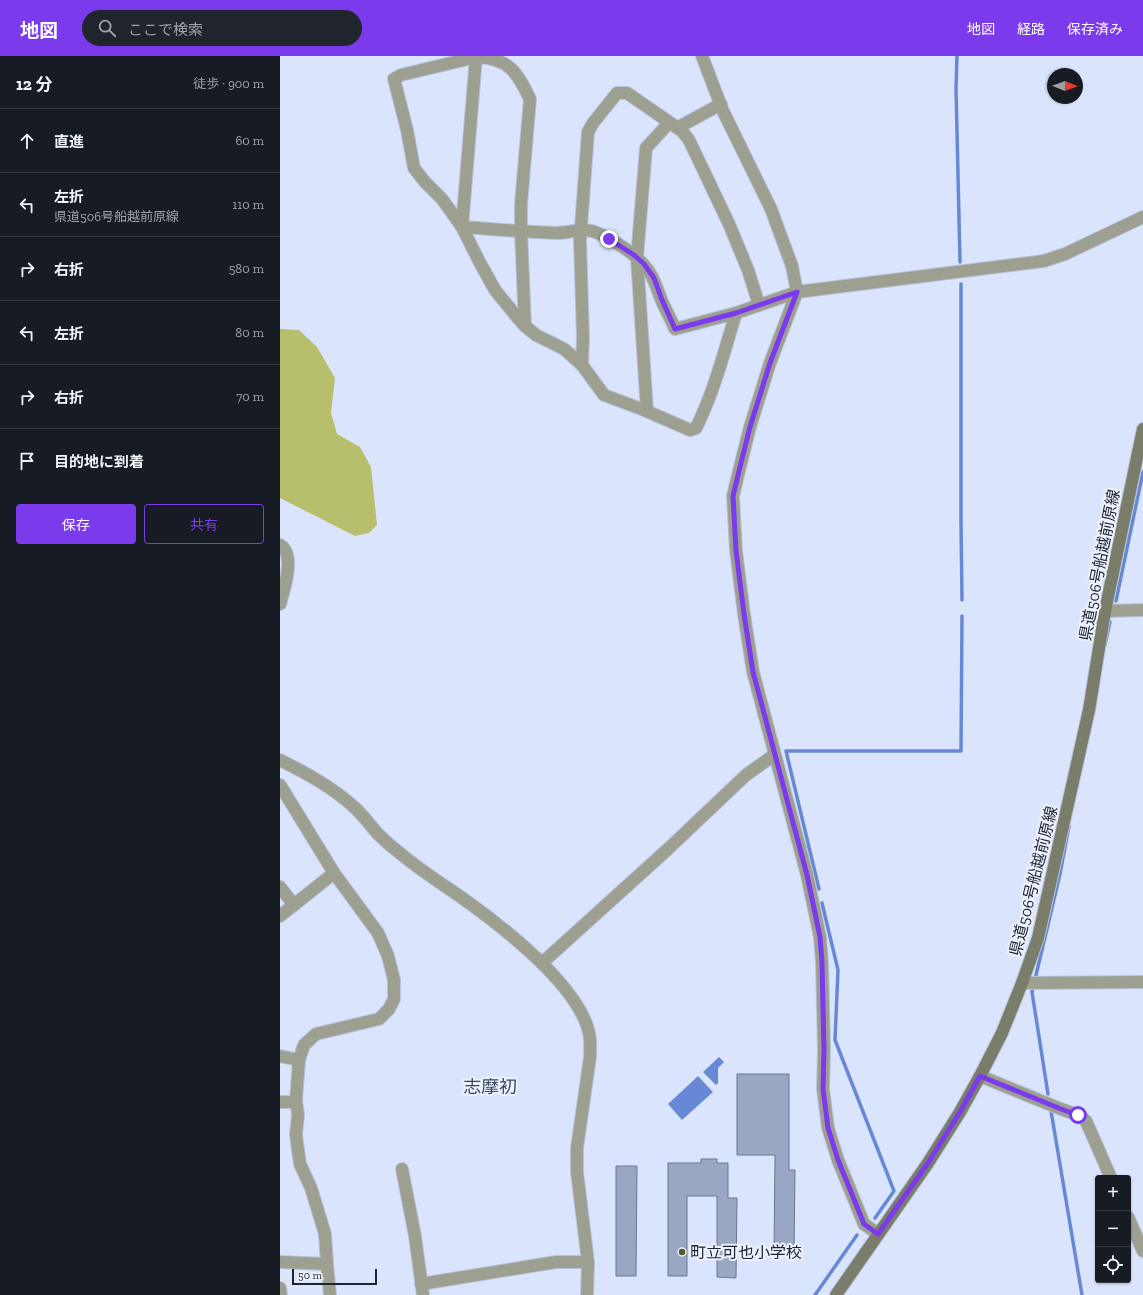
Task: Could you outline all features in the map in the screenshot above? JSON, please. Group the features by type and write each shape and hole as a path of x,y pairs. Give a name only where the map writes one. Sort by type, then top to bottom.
{"main road":[{"name":"県道506号船越前原線","path":"836,1295 928,1163 960,1112 1002,1033 1038,938 1089,710 1105,611 1143,429"}],"street":[{"path":"702,56 721,104 771,209 792,266 797,292 770,363 758,400 733,496 736,551 753,672 807,875 820,937 822,962 823,1089 828,1128 838,1160 864,1224 878,1234"},
{"path":"462,227 476,57"},
{"path":"525,326 521,231 522,181 530,99 510,67 501,61 489,58 476,57 400,75 394,79 407,130 414,168 425,182 442,199 462,227 478,261 495,290 525,326 536,335 564,349 582,365 604,395 647,411 690,430 696,428 715,378 736,313"},
{"path":"582,365 580,240 588,132 617,93 627,93 682,131 689,140 729,224 748,270 759,305"},
{"path":"647,411 637,258 646,148 673,125 721,104"},
{"path":"462,227 561,233 581,229 594,231 609,239 644,264 654,278 675,329 736,313 797,292 1044,261 1065,254 1143,217"},
{"path":"280,546 282,546 285,551 288,561 288,571 280,604"},
{"path":"1105,611 1143,610"},
{"path":"542,964 746,775 774,755"},
{"path":"280,760 316,779 336,793 354,808 380,836 401,855 487,916 542,964 570,995 586,1023 589,1033 590,1057 577,1148 577,1172 588,1262 587,1295"},
{"path":"280,784 334,873 378,933 388,956 394,980 394,998 390,1009 379,1019 316,1034 304,1046 299,1060 296,1102 298,1115 296,1138 300,1164 311,1188 325,1234 330,1295"},
{"path":"280,916 334,873"},
{"path":"280,887 294,905"},
{"path":"1022,983 1143,982"},
{"path":"280,1056 299,1060"},
{"path":"980,1076 1078,1115 1086,1120 1110,1175"},
{"path":"280,1102 296,1102"},
{"path":"402,1169 415,1236 422,1289 556,1262 588,1262"},
{"path":"1131,1224 1143,1251"},
{"path":"280,1262 327,1264"},
{"path":"280,1288 281,1295"}],"green space":[{"path":"280,329 299,330 317,347 335,378 331,413 337,434 360,447 371,467 377,525 369,533 355,536 280,498"}],"water":[{"path":"719,1057 724,1062 718,1068 718,1083 716,1085 703,1072"},
{"path":"698,1076 713,1092 682,1120 668,1104"}],"building":[{"path":"737,1074 789,1074 789,1170 795,1170 794,1254 774,1253 775,1155 737,1155"},
{"path":"701,1159 717,1159 717,1163 728,1163 728,1198 737,1198 736,1278 717,1277 717,1196 687,1196 687,1276 668,1276 668,1163 701,1163"},
{"path":"616,1166 637,1166 636,1276 616,1276"}],"waterway":[{"path":"957,56 956,88 960,262"},
{"path":"961,284 962,600"},
{"path":"1116,601 1143,472"},
{"path":"819,889 786,751 961,751 962,616"},
{"path":"1105,645 1110,622"},
{"path":"1048,1094 1032,992 1060,874 1069,826"},
{"path":"822,903 838,970 835,1040 894,1191 875,1218"},
{"path":"1051,1111 1082,1295"},
{"path":"815,1295 857,1235"}],"place":[{"name":"町立可也小学校","path":"682,1252"}],"district":[{"name":"志摩初","path":"490,1087"}],"route":[{"path":"609,239 634,255 644,264 654,278 675,329 699,324 736,313 797,292 784,324 758,400 733,496 736,551 753,672 807,875 820,937 824,1051 823,1089 828,1128 838,1160 864,1224 878,1234 928,1163 960,1112 980,1076 1078,1115"}]}
